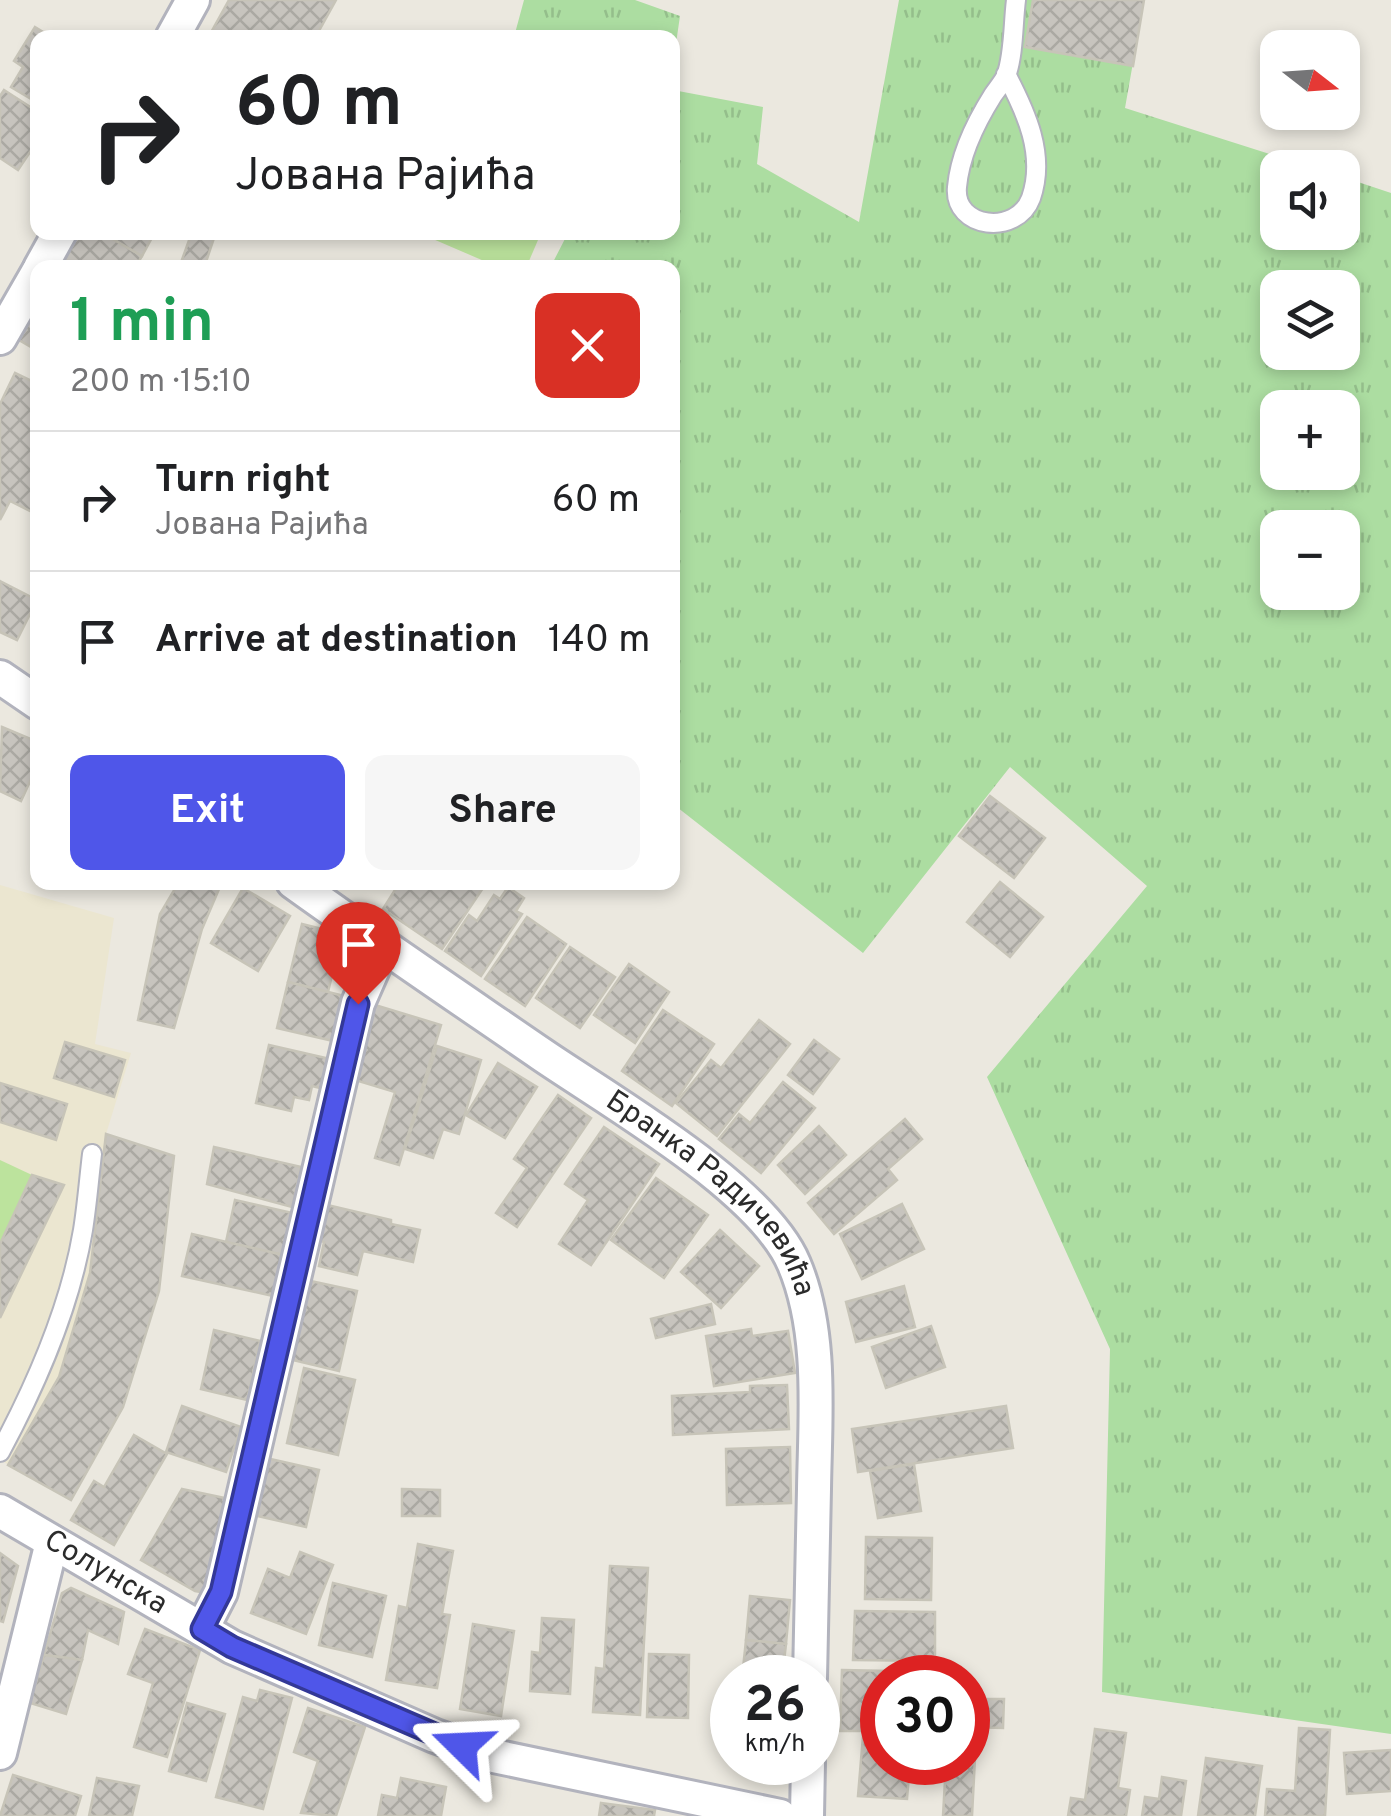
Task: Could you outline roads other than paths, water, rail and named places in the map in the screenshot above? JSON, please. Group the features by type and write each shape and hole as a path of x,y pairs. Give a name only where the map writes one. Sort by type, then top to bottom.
{"street":[{"path":"176,30 193,0"},
{"path":"0,338 30,286"},
{"path":"0,677 30,698"},
{"name":"Бранка Радичевића","path":"304,890 681,1149 744,1199 780,1238 799,1279 811,1331 815,1421 810,1655"},
{"path":"202,1629 221,1592 358,1004 383,946"},
{"name":"Солунска","path":"0,1511 232,1647 418,1728 489,1755 780,1816"},
{"path":"0,1753 52,1542"},
{"path":"807,1816 808,1785"}],"lane":[{"path":"1006,74 1030,123 1035,156 1033,187 1024,211 1013,220 987,223 976,220 960,204 956,193 960,168 984,111 1006,74 1016,0"},
{"path":"0,1452 23,1410 60,1320 83,1232 92,1154"}]}
